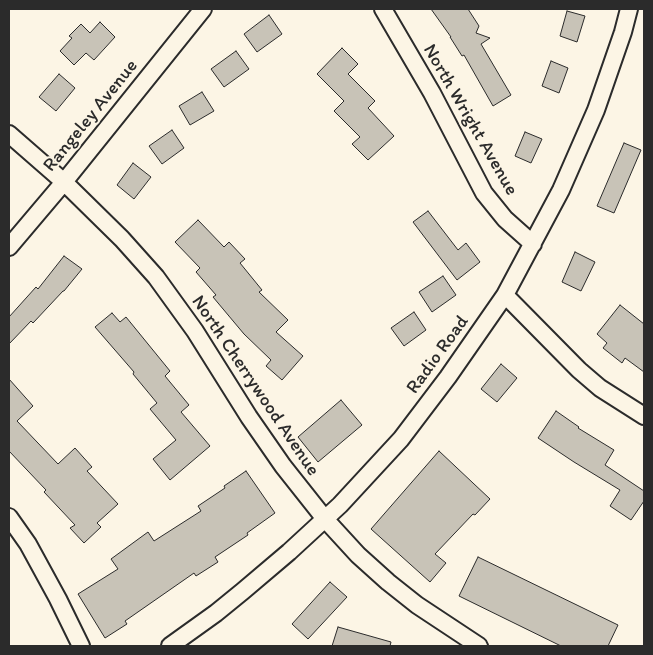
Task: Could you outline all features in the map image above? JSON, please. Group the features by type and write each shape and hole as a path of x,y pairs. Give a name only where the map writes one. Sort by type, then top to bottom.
{"street":[{"name":"Rangeley Avenue","path":"9,248 203,9"},
{"name":"North Wright Avenue","path":"383,9 432,93 484,193 505,219 533,244"},
{"name":"Radio Road","path":"170,646 216,613 325,519 401,439 448,377 506,295 561,190 596,110 629,9"},
{"name":"North Cherrywood Avenue","path":"9,134 64,182 122,239 156,277 195,331 249,417 283,466 325,519 358,555 388,582 438,620 480,646"},
{"path":"506,295 579,370 600,388 644,416"},
{"path":"9,517 28,544 58,599 80,646"}],"building":[{"path":"431,9 468,9 479,26 476,33 490,38 481,44 511,95 493,106 464,55 462,56"},
{"path":"567,11 585,16 577,42 560,36"},
{"path":"269,15 282,34 257,52 244,34"},
{"path":"100,22 115,37 94,60 86,53 74,65 60,51 72,38 69,36 81,24 90,33"},
{"path":"342,48 358,64 348,74 375,101 368,108 394,136 368,160 352,144 360,137 334,111 344,101 317,74"},
{"path":"236,51 249,69 224,87 211,69"},
{"path":"551,61 568,68 559,93 542,86"},
{"path":"59,74 75,88 56,111 39,97"},
{"path":"202,92 214,111 190,125 179,106"},
{"path":"172,130 184,148 162,164 149,146"},
{"path":"525,132 542,139 531,163 515,156"},
{"path":"624,143 641,150 614,213 597,206"},
{"path":"133,163 151,177 134,199 117,185"},
{"path":"428,211 458,250 466,243 480,262 457,280 413,222"},
{"path":"198,220 224,247 229,242 245,259 240,263 262,290 259,292 288,320 276,332 303,356 282,380 266,366 271,360 244,334 213,297 216,295 196,272 200,268 175,242"},
{"path":"575,252 595,262 581,291 562,282"},
{"path":"64,256 82,269 33,323 31,321 9,344 9,317 36,287 38,289"},
{"path":"443,276 456,295 432,312 419,292"},
{"path":"620,305 644,324 644,372 625,358 622,363 603,348 607,343 597,334"},
{"path":"414,312 426,330 404,346 391,328"},
{"path":"112,313 120,322 126,317 170,371 165,376 189,405 181,412 210,446 170,480 153,459 176,440 150,409 157,403 133,374 134,372 95,327"},
{"path":"501,364 517,378 497,402 481,389"},
{"path":"9,379 33,406 17,421 58,464 75,448 92,467 87,471 118,504 97,523 101,527 84,543 70,528 75,525 44,492 46,490 9,451"},
{"path":"341,400 362,425 318,462 298,437"},
{"path":"556,411 578,428 614,450 605,465 644,491 644,501 631,520 610,506 620,490 538,438"},
{"path":"439,451 490,499 435,554 446,563 430,582 371,529"},
{"path":"246,471 275,513 247,533 248,535 215,557 218,562 196,576 194,573 125,621 127,624 105,638 78,594 118,569 111,559 148,532 154,541 201,511 198,506"},
{"path":"478,557 618,625 608,646 561,646 459,596"},
{"path":"330,582 347,597 308,639 292,624"},
{"path":"338,627 391,642 390,646 332,646"}]}
